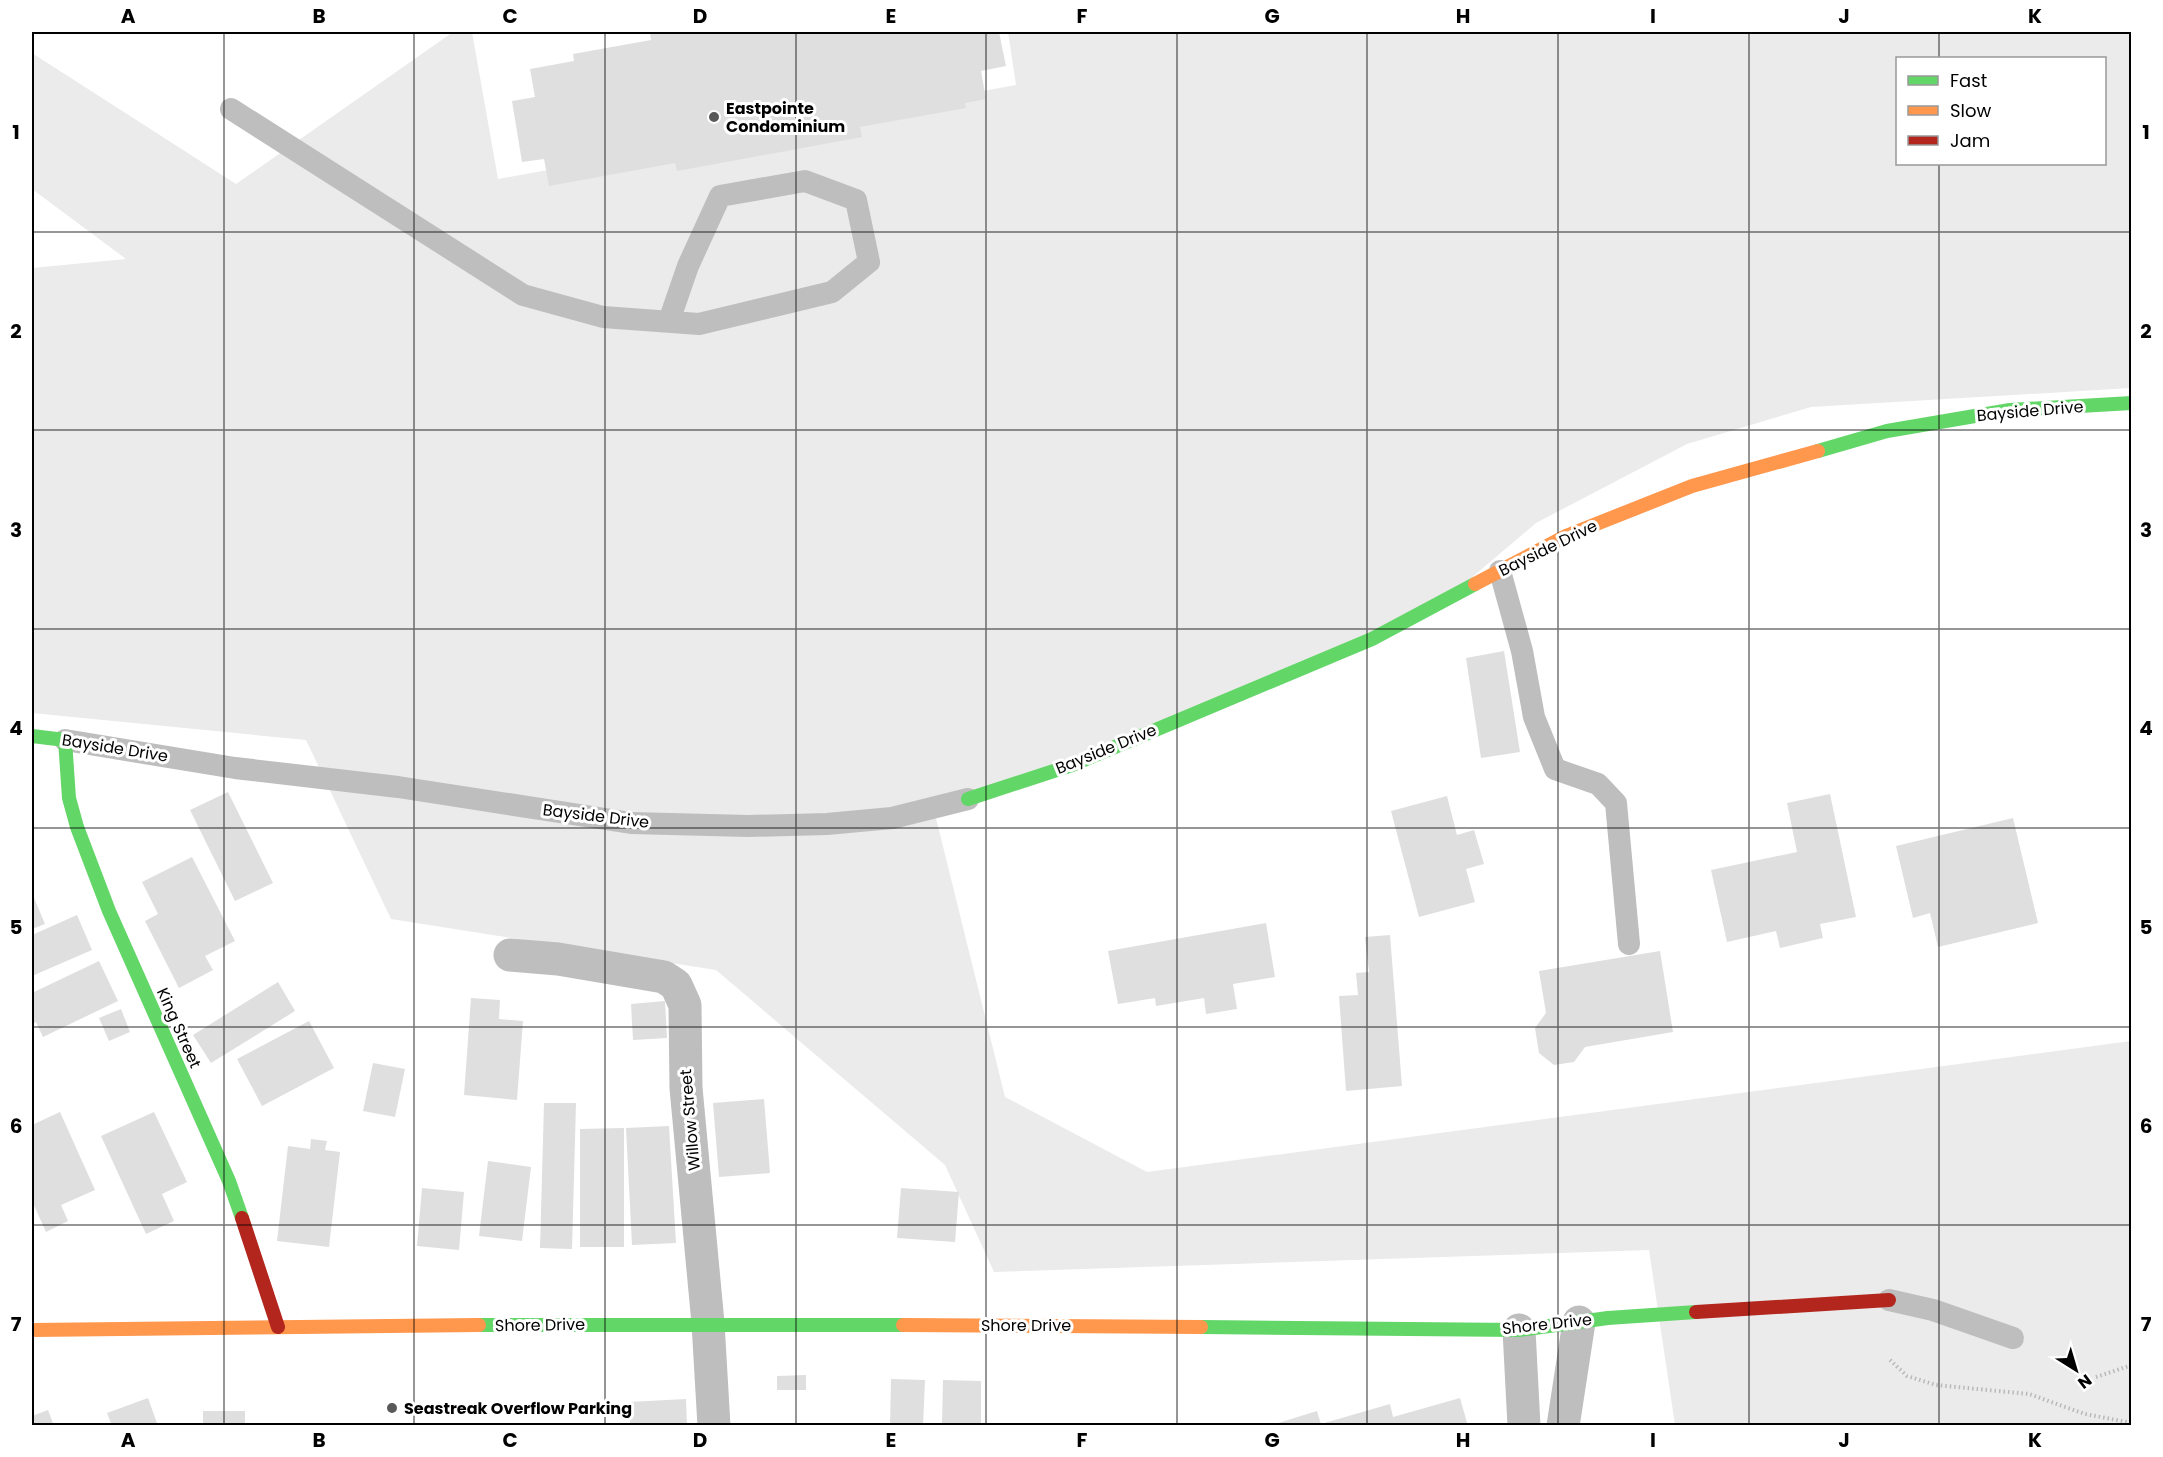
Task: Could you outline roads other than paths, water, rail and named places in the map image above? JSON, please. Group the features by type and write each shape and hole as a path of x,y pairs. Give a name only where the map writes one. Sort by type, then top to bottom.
{"street":[{"name":"Bayside Drive","path":"968,799 1072,765 1372,639 1566,536 1692,486 1887,431 2010,410 2132,403"},
{"name":"Bayside Drive","path":"32,736 65,740"},
{"name":"King Street","path":"65,740 69,798 77,827 110,911 229,1181 278,1327"},
{"name":"Willow Street","path":"510,955 558,959 664,977 676,985 685,1005 686,1088 708,1323 714,1425"},
{"name":"Shore Drive","path":"32,1330 708,1323 1519,1330 1579,1322 1889,1300"},
{"path":"1563,1425 1579,1322"},
{"path":"1519,1330 1524,1425"}],"lane":[{"path":"231,109 523,294 603,317 699,324 832,292 869,262 856,200 804,181 720,196 688,266 669,321"},
{"path":"1500,571 1522,651 1534,717 1555,769 1598,784 1616,803 1629,944"},
{"name":"Bayside Drive","path":"65,740 235,768 398,787 630,823 748,826 827,824 892,818 968,799"},
{"name":"Shore Drive","path":"1889,1300 1933,1310 2013,1338"}],"place":[{"name":"Eastpointe Condominium","path":"714,117"},
{"name":"Seastreak Overflow Parking","path":"392,1408"}]}
